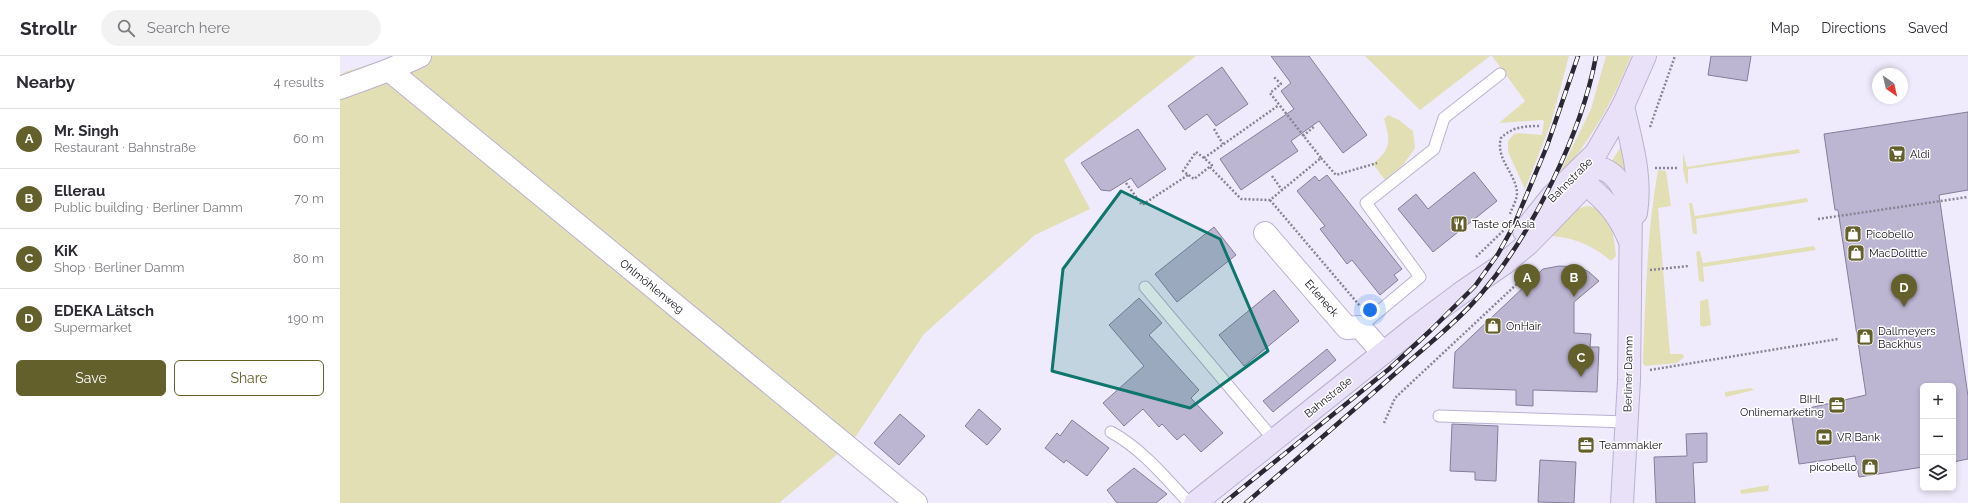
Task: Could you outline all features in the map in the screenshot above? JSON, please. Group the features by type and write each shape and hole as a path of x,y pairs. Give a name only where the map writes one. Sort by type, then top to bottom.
{"main road":[{"name":"Bahnstraße","path":"1195,503 1383,353 1461,293 1474,278 1511,245 1552,196 1587,169 1624,106 1645,56"},
{"path":"1624,106 1639,183 1631,246"},
{"name":"Berliner Damm","path":"1587,169 1603,168 1613,175 1620,182 1631,207 1627,422 1622,503"}],"street":[{"path":"340,88 389,70 420,56"},
{"name":"Ohlmöhlenweg","path":"389,70 916,503"},
{"name":"Erleneck","path":"1265,233 1347,328 1362,319"},
{"path":"1362,319 1383,353"}],"lane":[{"path":"1362,319 1420,277 1366,202 1434,149 1444,118 1500,74"},
{"path":"1145,287 1274,440"},
{"path":"1439,416 1627,422"},
{"path":"1111,432 1125,440 1147,459 1189,503"}],"path":[{"path":"1650,127 1675,56"},
{"path":"1274,77 1280,84 1270,93 1303,136 1336,175 1378,163"},
{"path":"1204,158 1279,105"},
{"path":"1303,136 1315,126"},
{"path":"1509,217 1517,195 1516,186 1500,151 1501,138 1509,130 1523,126 1539,126"},
{"path":"1214,129 1224,144"},
{"path":"1210,167 1194,179 1183,171 1196,152 1212,166 1210,167 1241,199 1270,200 1321,158"},
{"path":"1655,168 1676,168"},
{"path":"1126,182 1142,204 1188,175"},
{"path":"1272,176 1282,190"},
{"path":"1818,220 1968,197"},
{"path":"1270,200 1362,319"},
{"path":"1489,245 1503,232 1506,225"},
{"path":"1630,268 1652,270 1689,266"},
{"path":"1384,422 1395,398 1534,268"},
{"path":"1645,369 1651,370 1838,339"}],"highlighted area":[{"path":"1121,191 1220,239 1268,351 1190,408 1052,371 1063,269"}],"shaded area":[{"path":"395,56 1196,56 1064,160 1090,209 1035,235 924,334 852,442 779,503 340,503 340,75 345,72"},
{"path":"1365,56 1490,56 1420,110"},
{"path":"1492,56 1569,56 1551,123 1525,189 1508,152 1508,141 1514,134 1518,133 1542,135 1544,121 1499,123 1525,101"},
{"path":"1606,56 1631,56 1616,90 1599,122 1579,152 1556,180 1591,109"},
{"path":"1388,115 1399,120 1413,131 1415,148 1403,165 1385,180 1373,164 1384,153 1388,143 1384,119"},
{"path":"1621,146 1624,148 1631,179 1610,164"},
{"path":"1799,149 1800,153 1688,169 1688,184 1686,183 1683,170 1683,153 1687,167"},
{"path":"1658,170 1666,171 1671,206 1658,208 1670,354 1683,354 1684,357 1677,363 1645,366 1643,363 1643,355 1651,216"},
{"path":"1807,198 1808,202 1696,219 1697,234 1693,234 1689,203 1692,203 1695,216"},
{"path":"1588,206 1596,208 1607,218 1613,232 1616,256 1611,261 1596,250 1580,242 1572,239 1545,236 1570,213 1582,207"},
{"path":"1814,246 1816,250 1703,267 1704,282 1699,281 1696,252 1700,251 1703,263"},
{"path":"1708,299 1711,325 1703,327 1700,325 1700,301"},
{"path":"1751,388 1754,390 1726,397 1725,395 1725,392"},
{"path":"1769,485 1768,491 1741,494 1740,490"}],"building":[{"path":"1271,56 1309,56 1367,135 1343,153 1319,121 1291,141 1298,151 1241,190 1220,159 1294,109 1281,91 1291,83"},
{"path":"1711,56 1751,56 1747,81 1708,75"},
{"path":"1222,67 1248,104 1216,126 1207,114 1185,130 1168,106"},
{"path":"1968,112 1968,190 1939,195 1968,396 1968,459 1956,461 1956,383 1920,383 1920,467 1859,477 1855,456 1799,464 1792,418 1796,411 1866,395 1838,210 1835,210 1824,134"},
{"path":"1138,129 1166,169 1138,188 1131,178 1110,191 1101,190 1081,163"},
{"path":"1474,172 1497,201 1433,252 1398,209 1416,194 1428,209"},
{"path":"1327,175 1402,269 1394,275 1398,280 1380,295 1352,260 1347,264 1320,229 1325,226 1297,191 1315,176 1319,181"},
{"path":"1214,227 1236,255 1177,302 1155,274"},
{"path":"1559,266 1580,267 1589,272 1599,281 1574,302 1574,333 1591,334 1590,347 1599,347 1597,392 1533,390 1533,406 1516,405 1516,390 1453,388 1455,352 1543,269"},
{"path":"1274,290 1299,321 1244,366 1219,335"},
{"path":"1139,298 1162,323 1149,335 1199,390 1191,398 1223,433 1201,452 1184,434 1177,440 1162,424 1159,427 1143,409 1124,426 1103,403 1144,366 1109,325"},
{"path":"1327,349 1336,360 1273,412 1263,401"},
{"path":"979,409 1001,429 987,445 965,426"},
{"path":"900,414 925,436 899,465 874,443"},
{"path":"1072,420 1109,448 1087,476 1066,460 1064,463 1045,448 1057,433 1060,436"},
{"path":"1452,424 1498,426 1496,481 1475,480 1475,472 1450,471"},
{"path":"1707,433 1707,462 1693,463 1695,503 1656,503 1654,457 1687,456 1686,434"},
{"path":"1540,460 1576,462 1574,503 1538,502"},
{"path":"1134,468 1167,494 1156,503 1117,503 1107,490"}],"railway":[{"path":"1224,503 1389,369 1475,286 1498,254 1514,225 1547,146 1578,56"},
{"path":"1246,503 1464,313 1500,270 1536,213 1567,149 1589,86 1596,56"}],"place":[{"name":"Aldi","path":"1897,154"},
{"name":"Taste of Asia","path":"1459,224"},
{"name":"Picobello","path":"1853,234"},
{"name":"MacDolittle","path":"1856,253"},
{"name":"Mr. Singh","path":"1527,297"},
{"name":"Ellerau","path":"1574,297"},
{"name":"EDEKA Lätsch","path":"1904,307"},
{"name":"OnHair","path":"1493,326"},
{"name":"Dallmeyers Backhus","path":"1865,337"},
{"name":"KiK","path":"1581,377"},
{"name":"BIHL Onlinemarketing","path":"1837,405"},
{"name":"VR Bank","path":"1824,437"},
{"name":"Teammakler","path":"1586,445"},
{"name":"picobello","path":"1870,467"}]}
